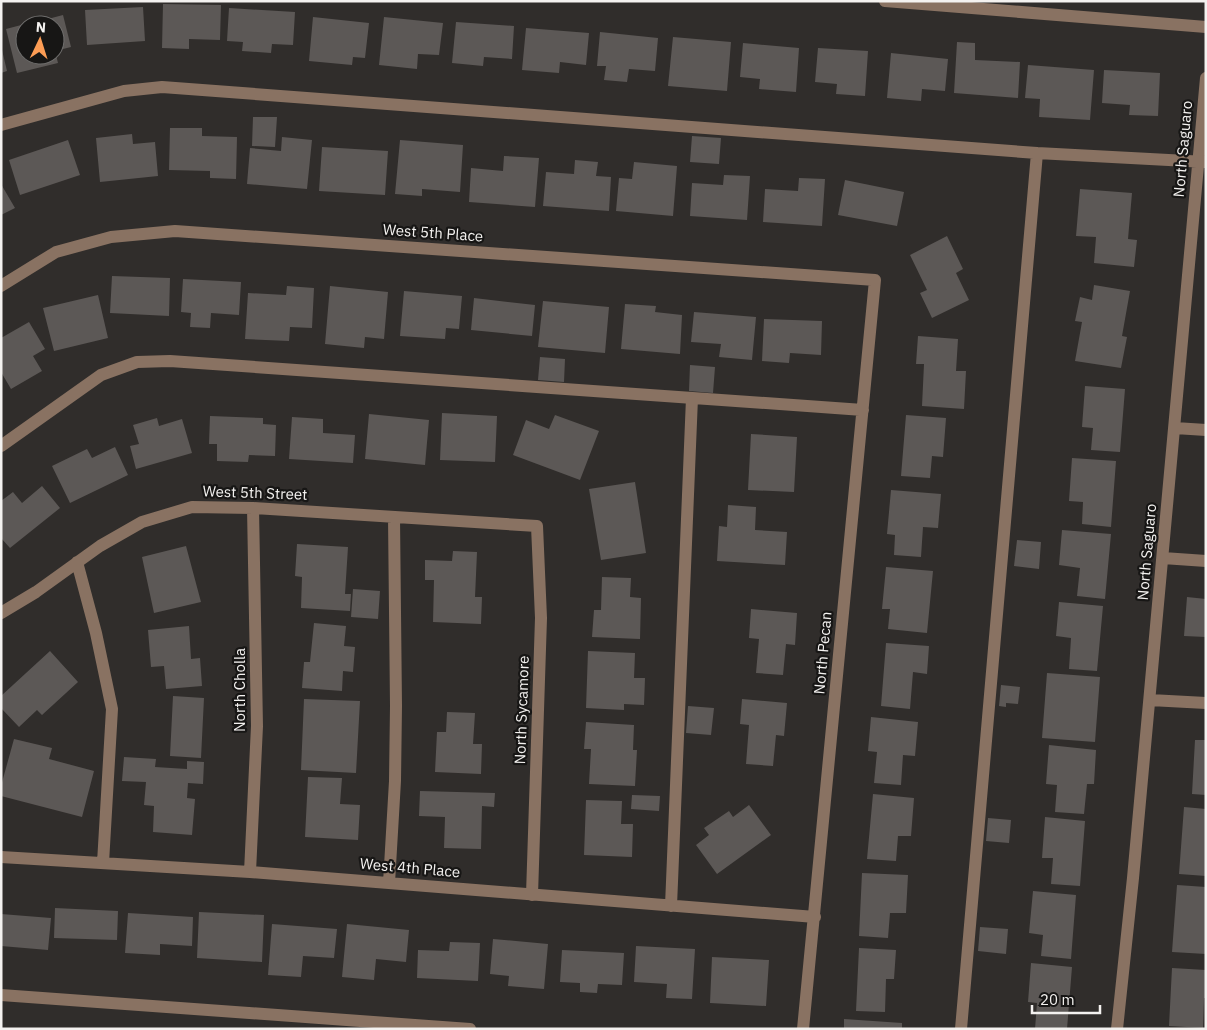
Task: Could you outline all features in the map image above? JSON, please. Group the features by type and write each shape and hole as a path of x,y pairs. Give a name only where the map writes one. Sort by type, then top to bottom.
{"street":[{"path":"885,1 1206,27"},
{"name":"North Saguaro","path":"1117,1029 1202,161 1206,78"},
{"path":"1,125 124,91 162,87 1037,153 1202,161"},
{"path":"961,1029 1037,153"},
{"name":"West 5th Place","path":"1,286 56,252 110,237 175,231 875,280"},
{"name":"North Pecan","path":"804,1029 875,280"},
{"path":"1,446 102,376 137,362 180,362 863,410"},
{"path":"671,906 692,398"},
{"path":"1175,428 1206,430"},
{"name":"West 5th Street","path":"1,613 36,592 100,546 142,522 192,507 253,508 537,526"},
{"name":"North Cholla","path":"250,872 257,726 253,508"},
{"path":"389,883 395,781 394,517"},
{"name":"North Sycamore","path":"532,895 541,618 537,526"},
{"path":"1162,558 1206,561"},
{"path":"77,562 96,633 112,709 103,864"},
{"path":"1150,700 1206,703"},
{"name":"West 4th Place","path":"1,857 250,872 815,917"},
{"path":"1,995 470,1029"}],"building":[{"path":"163,4 221,5 220,40 189,39 189,49 162,48"},
{"path":"143,7 145,41 87,45 85,10"},
{"path":"229,8 295,12 293,45 272,44 271,53 242,51 243,42 227,41"},
{"path":"313,17 369,23 365,58 353,57 352,65 309,61"},
{"path":"384,17 443,23 439,55 418,54 417,69 379,65"},
{"path":"456,22 514,26 512,59 484,57 483,66 452,63"},
{"path":"65,23 71,47 65,48"},
{"path":"15,27 15,65 6,29"},
{"path":"526,28 589,33 586,65 560,62 559,73 522,70"},
{"path":"600,32 658,38 655,71 629,69 627,82 604,80 606,66 597,66"},
{"path":"673,37 731,42 727,91 668,86"},
{"path":"957,42 975,43 975,60 1020,62 1018,98 954,93"},
{"path":"743,43 799,48 796,92 759,89 760,79 740,77"},
{"path":"818,48 868,51 865,96 836,94 837,84 815,82"},
{"path":"1,51 7,71 1,73"},
{"path":"891,53 948,59 945,91 922,89 921,101 887,98"},
{"path":"15,65 50,65 17,73"},
{"path":"1028,65 1094,70 1090,120 1039,117 1040,99 1025,98"},
{"path":"1104,70 1160,73 1158,116 1129,115 1130,105 1102,103"},
{"path":"253,117 277,117 275,147 252,146"},
{"path":"170,128 202,128 202,136 237,137 236,179 210,178 210,171 169,170"},
{"path":"132,134 133,144 155,142 158,176 100,182 96,138"},
{"path":"692,136 721,138 719,164 690,162"},
{"path":"282,137 312,140 307,189 247,184 250,148 281,151"},
{"path":"68,140 80,175 20,195 9,160"},
{"path":"400,140 463,145 460,192 422,189 422,196 395,194"},
{"path":"322,147 388,151 385,195 319,191"},
{"path":"504,156 539,158 535,207 469,202 471,168 503,171"},
{"path":"575,160 598,162 596,176 611,177 609,211 543,206 546,172 574,174"},
{"path":"634,162 677,166 673,216 616,211 619,178 632,179"},
{"path":"724,175 750,176 747,220 690,216 692,183 723,185"},
{"path":"799,178 825,179 822,226 763,222 765,189 798,191"},
{"path":"845,180 904,192 897,226 838,215"},
{"path":"1,184 15,208 1,215"},
{"path":"1080,189 1132,193 1128,239 1137,240 1134,267 1094,263 1096,237 1076,236"},
{"path":"947,236 963,269 956,273 969,300 932,318 920,293 927,290 910,255"},
{"path":"112,276 170,278 169,316 110,313"},
{"path":"183,279 241,282 239,315 211,313 210,328 190,327 191,313 181,312"},
{"path":"1094,285 1130,291 1122,336 1127,337 1121,368 1075,361 1082,322 1075,321 1080,297 1092,300"},
{"path":"287,286 314,288 312,328 290,327 289,341 245,339 248,293 286,295"},
{"path":"330,286 388,292 384,339 365,337 364,348 325,344"},
{"path":"404,291 462,296 459,329 446,328 445,339 400,336"},
{"path":"98,295 108,338 54,351 43,308"},
{"path":"474,298 535,305 532,336 471,330"},
{"path":"543,301 609,307 605,353 538,347"},
{"path":"625,304 656,306 655,312 682,315 680,354 621,349"},
{"path":"694,312 756,317 752,360 719,357 721,344 691,342"},
{"path":"764,319 822,321 821,355 790,353 789,363 762,361"},
{"path":"29,322 45,349 33,356 42,371 11,389 1,372 1,338"},
{"path":"918,336 958,339 956,371 966,371 964,409 922,406 924,364 916,364"},
{"path":"540,357 565,359 564,382 538,380"},
{"path":"690,365 715,367 713,393 689,391"},
{"path":"1085,386 1125,389 1120,452 1091,450 1093,428 1082,427"},
{"path":"442,413 497,416 495,462 440,460"},
{"path":"369,414 429,420 425,465 365,459"},
{"path":"555,415 599,431 580,480 513,455 526,420 549,429"},
{"path":"906,415 946,418 943,457 932,456 930,478 901,476"},
{"path":"210,416 263,418 263,424 276,425 275,456 249,455 248,462 217,461 217,444 209,444"},
{"path":"292,417 323,419 323,433 355,435 353,463 289,459"},
{"path":"157,418 159,426 182,419 192,453 136,469 130,446 139,444 133,425"},
{"path":"751,434 797,437 794,492 748,490"},
{"path":"115,447 128,475 70,503 52,466 87,449 92,458"},
{"path":"1072,458 1116,461 1111,527 1082,524 1083,502 1069,501"},
{"path":"635,482 646,553 601,560 589,489"},
{"path":"42,486 60,508 10,548 1,538 1,501 13,492 22,503"},
{"path":"891,490 941,494 938,528 923,527 921,557 894,555 895,535 887,534"},
{"path":"728,505 756,507 755,530 787,532 785,565 717,561 719,526 727,527"},
{"path":"1062,530 1111,534 1105,599 1077,596 1080,568 1059,565"},
{"path":"1017,540 1041,542 1039,569 1014,566"},
{"path":"297,544 348,547 345,594 351,594 350,611 301,608 302,577 295,576"},
{"path":"186,546 201,602 154,613 142,557"},
{"path":"453,551 477,552 475,597 482,597 481,624 433,622 434,580 425,580 425,560 452,561"},
{"path":"886,567 933,571 927,633 888,629 890,609 882,609"},
{"path":"602,577 631,578 630,597 641,598 640,639 592,637 594,610 601,610"},
{"path":"353,589 380,591 378,619 351,617"},
{"path":"1187,597 1206,599 1206,637 1184,636"},
{"path":"1059,602 1103,606 1097,671 1069,669 1071,638 1056,636"},
{"path":"751,609 797,613 795,645 786,644 783,675 756,673 759,639 749,638"},
{"path":"314,623 346,626 344,646 355,647 353,672 343,671 342,691 302,688 304,662 310,662"},
{"path":"189,626 191,659 200,658 202,686 166,689 164,666 151,667 148,630"},
{"path":"886,643 929,646 927,674 913,672 910,709 881,706"},
{"path":"50,651 78,682 42,715 37,710 19,727 1,708 1,696"},
{"path":"588,651 635,653 634,678 645,678 644,705 624,704 624,710 586,708"},
{"path":"1047,673 1100,677 1095,742 1042,738"},
{"path":"1001,685 1020,687 1018,704 1006,703 1006,707 999,706"},
{"path":"173,696 204,698 201,758 170,756"},
{"path":"304,699 360,701 356,773 301,770"},
{"path":"742,699 787,703 784,736 776,735 773,766 746,764 749,725 740,724"},
{"path":"688,706 714,708 711,735 686,733"},
{"path":"447,712 475,713 473,744 482,744 481,774 435,772 437,732 446,732"},
{"path":"871,717 918,722 915,756 903,755 901,785 874,783 877,752 868,751"},
{"path":"586,722 634,725 633,750 637,750 635,786 589,784 591,749 584,749"},
{"path":"14,739 52,748 49,759 94,771 82,817 1,796 1,786"},
{"path":"1195,740 1206,740 1206,795 1192,794"},
{"path":"1049,745 1096,750 1094,784 1087,784 1084,814 1055,812 1057,785 1046,784"},
{"path":"124,757 156,759 155,767 187,769 187,761 204,762 203,784 188,783 187,798 195,799 192,835 153,832 154,806 144,805 146,782 122,781"},
{"path":"308,777 342,778 340,804 360,805 358,840 305,837"},
{"path":"420,791 495,793 494,807 482,806 481,849 444,848 445,817 419,816"},
{"path":"873,794 914,798 911,836 898,836 896,861 867,859"},
{"path":"632,795 660,796 659,811 631,809"},
{"path":"586,800 622,801 621,824 633,824 632,857 584,855"},
{"path":"749,805 771,835 717,874 696,845 709,835 704,828 729,811 733,817"},
{"path":"1184,807 1206,809 1206,876 1179,874"},
{"path":"1045,817 1085,821 1080,886 1051,884 1053,858 1042,858"},
{"path":"988,818 1011,820 1009,843 986,841"},
{"path":"862,873 908,875 906,913 890,913 888,938 859,936"},
{"path":"1177,885 1206,887 1206,954 1172,952"},
{"path":"1033,891 1076,895 1071,959 1041,956 1043,935 1029,933"},
{"path":"55,908 118,911 117,940 54,938"},
{"path":"199,912 264,915 262,962 197,958"},
{"path":"128,913 193,917 192,946 160,944 160,955 125,953"},
{"path":"1,914 51,918 48,950 1,946"},
{"path":"272,924 337,929 334,958 303,956 301,977 268,975"},
{"path":"347,924 409,930 406,962 376,959 374,980 342,977"},
{"path":"980,927 1008,929 1006,954 978,951"},
{"path":"493,939 548,944 544,989 508,986 509,976 490,974"},
{"path":"450,942 480,943 478,981 417,978 418,950 449,951"},
{"path":"636,946 695,949 692,999 666,998 667,984 634,982"},
{"path":"859,948 896,950 894,979 886,979 885,1012 856,1011"},
{"path":"562,950 624,953 622,985 598,984 597,993 580,992 580,983 560,982"},
{"path":"712,957 769,960 766,1006 710,1003"},
{"path":"1031,963 1072,967 1067,1029 1035,1029 1037,1003 1028,1002"},
{"path":"1172,968 1206,970 1203,1028 1169,1026"},
{"path":"844,1019 902,1023 902,1029 844,1029"}]}
